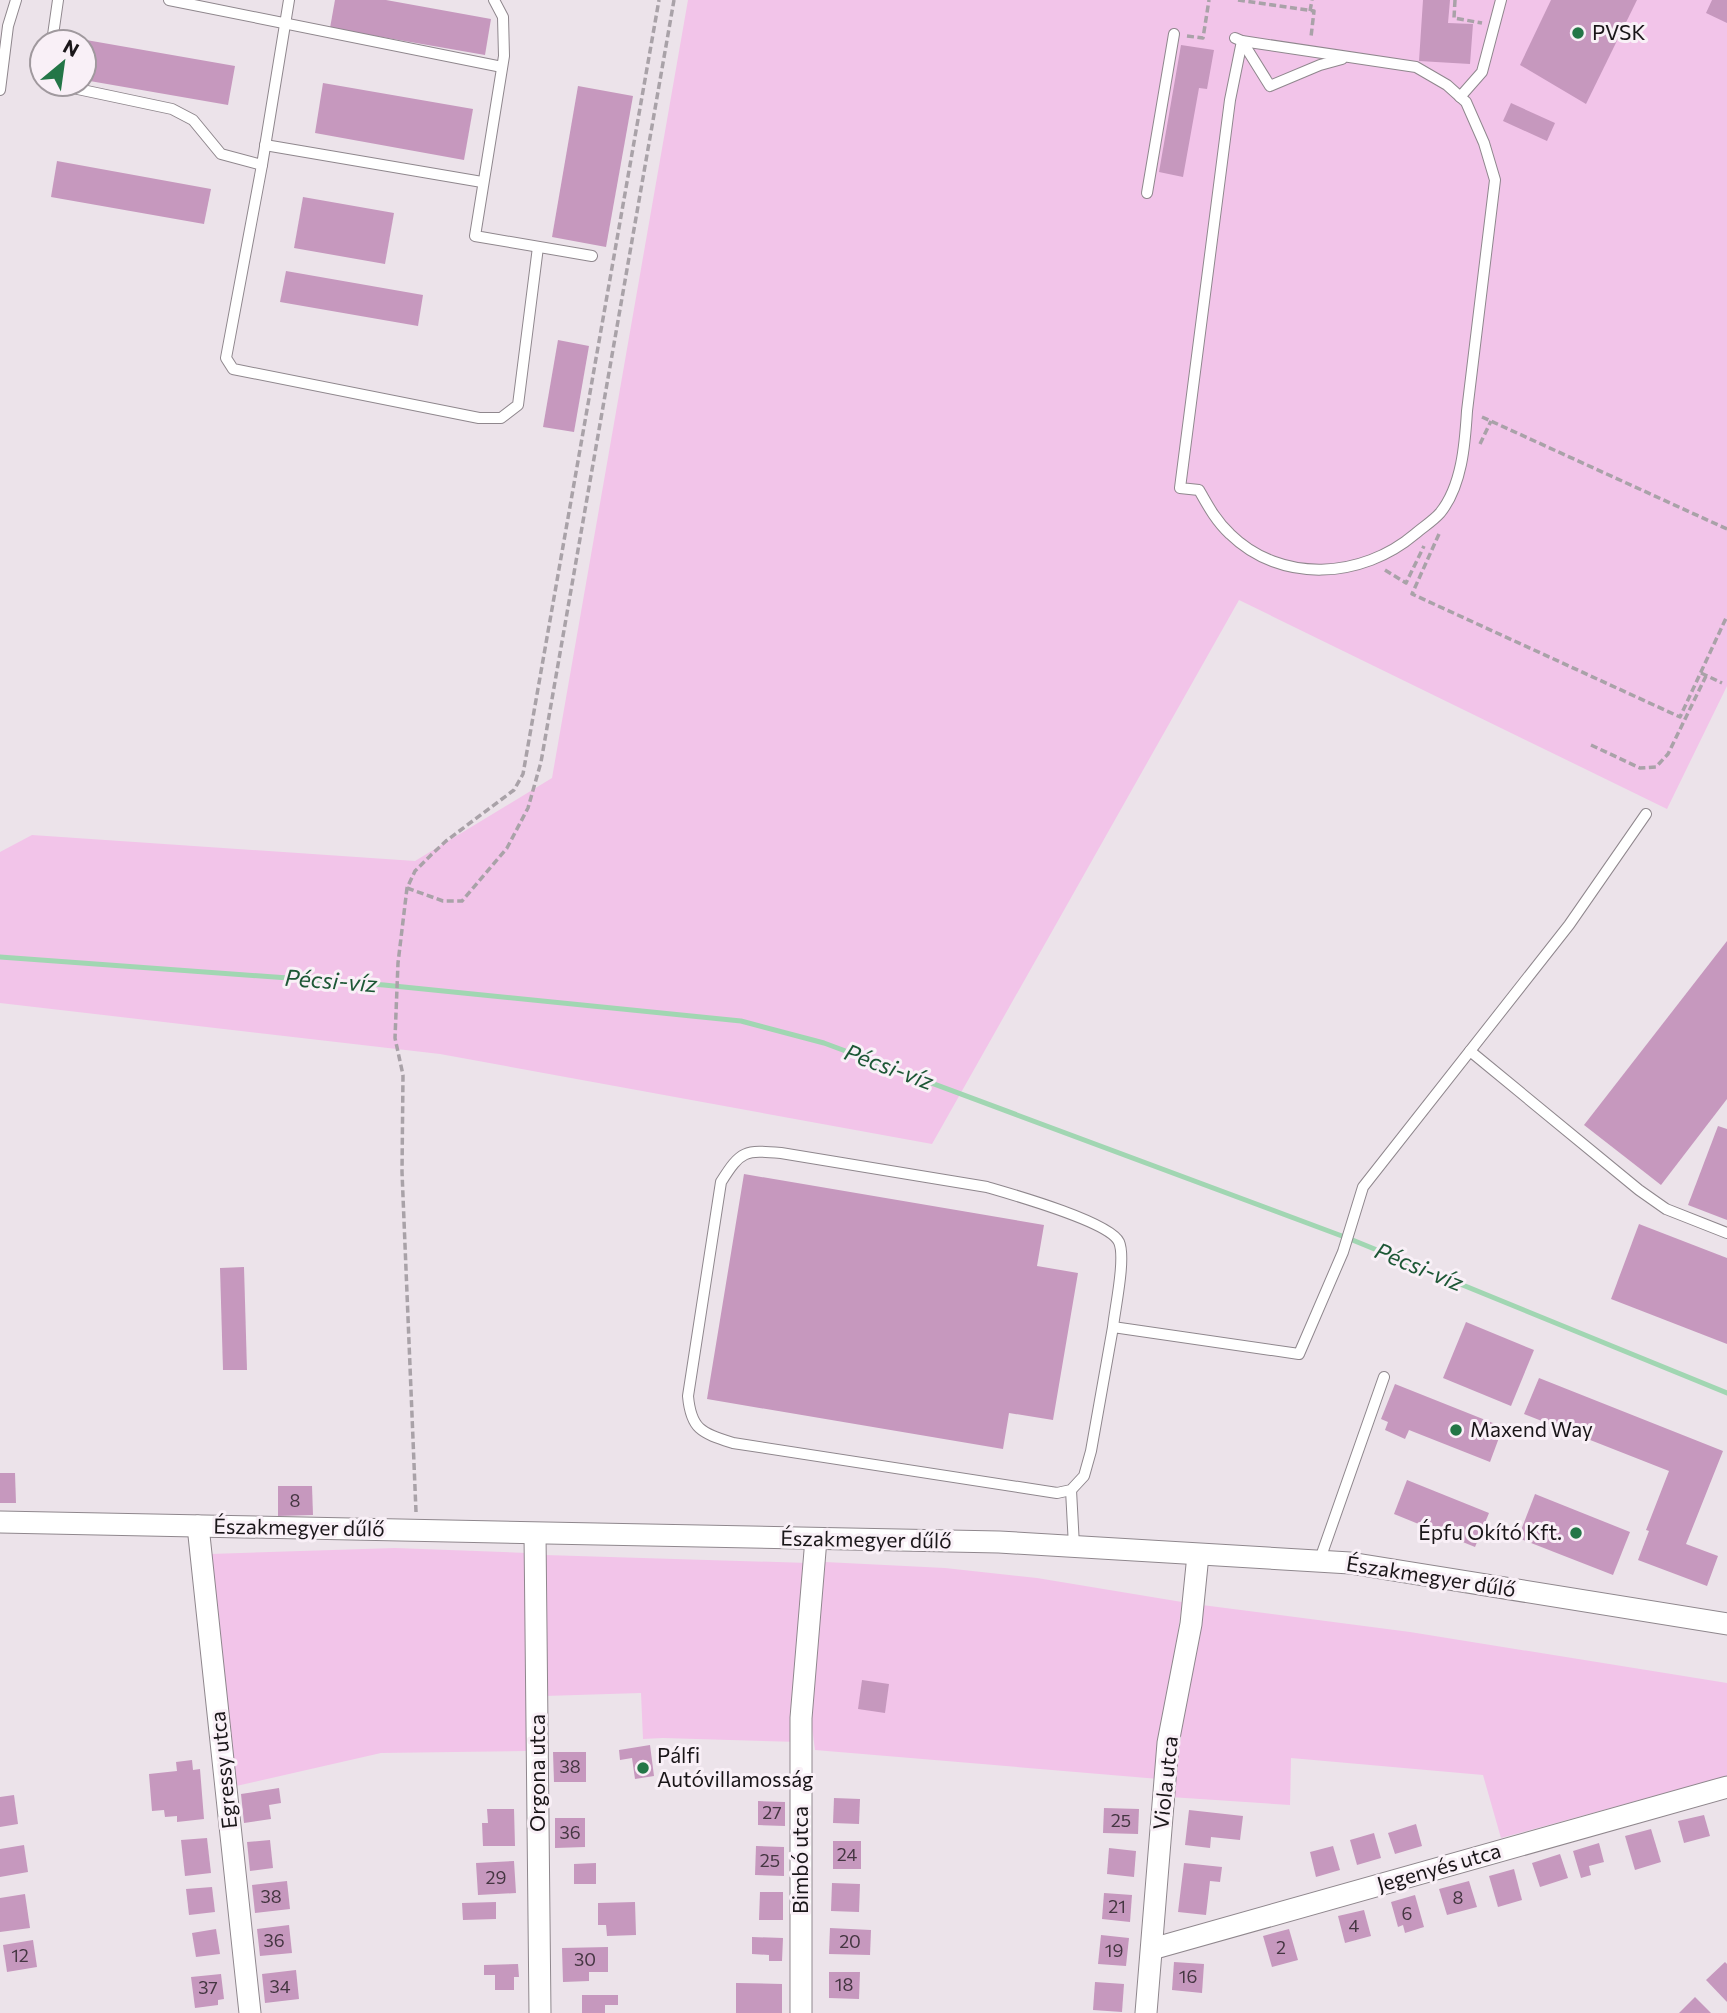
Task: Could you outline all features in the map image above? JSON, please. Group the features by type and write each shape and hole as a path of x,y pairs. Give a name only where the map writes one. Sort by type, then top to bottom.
{"street":[{"name":"Északmegyer dűlő","path":"0,1522 1074,1546 1350,1563 1727,1624"},
{"name":"Egressy utca","path":"198,1526 250,2013"},
{"name":"Orgona utca","path":"535,1534 540,2013"},
{"name":"Bimbó utca","path":"801,2013 801,1718 816,1539"},
{"name":"Viola utca","path":"1146,2013 1168,1744 1191,1624 1198,1555"},
{"name":"Jegenyés utca","path":"1152,1949 1727,1787"}],"lane":[{"path":"0,90 8,26 16,0"},
{"path":"54,28 58,0"},
{"path":"169,0 502,67"},
{"path":"289,0 226,358 233,369 479,418 501,418 517,405 538,247"},
{"path":"494,0 503,17 502,67 475,236 592,256"},
{"path":"1460,97 1482,72 1501,0"},
{"path":"1147,193 1174,34"},
{"path":"1238,39 1416,67 1447,85 1466,102 1484,143 1495,180 1465,444 1458,477 1440,512 1404,543 1372,561 1332,570 1307,570 1283,565 1255,552 1231,536 1212,514 1199,490 1180,488 1238,39"},
{"path":"1238,39 1270,86 1320,65 1350,57"},
{"path":"98,93 172,109 193,120 221,154 262,165"},
{"path":"265,145 482,182"},
{"path":"1113,1327 1299,1354 1343,1252 1363,1187 1569,925 1646,814"},
{"path":"1470,1051 1639,1190 1666,1209 1727,1233"},
{"path":"752,1151 781,1153 987,1187 1107,1230 1119,1241 1122,1256 1113,1327 1091,1451 1084,1476 1071,1490 1043,1492 733,1443 706,1434 690,1418 688,1396 721,1182 733,1163 752,1151"},
{"path":"1319,1562 1384,1377"},
{"path":"1071,1490 1074,1546"}],"path":[{"path":"416,1524 402,1172 403,1075 395,1038 398,963 407,888 415,871 430,855 514,790 523,774 659,0"},
{"path":"407,888 443,901 461,901 508,848 528,808 541,762 674,0"},
{"path":"1174,34 1203,38 1209,0"},
{"path":"1238,0 1314,11 1309,51"},
{"path":"1310,11 1312,0"},
{"path":"1455,0 1454,18 1495,26"},
{"path":"1480,446 1491,421 1727,529"},
{"path":"1440,532 1412,594 1680,717 1727,616"},
{"path":"1701,673 1722,683"},
{"path":"1591,746 1640,768 1656,767 1668,754 1706,676"}],"shaded area":[{"path":"688,0 1727,0 1727,686 1667,809 1239,600 932,1144 440,1054 0,1003 0,852 32,835 415,861 552,778"},
{"path":"395,1548 527,1553 526,1751 381,1753 232,1787 210,1554"},
{"path":"545,1555 808,1563 800,1742 643,1739 641,1693 545,1696"},
{"path":"825,1562 945,1568 1037,1578 1182,1602 1159,1779 815,1750 810,1713"},
{"path":"1202,1605 1410,1632 1727,1683 1727,1776 1501,1838 1483,1775 1291,1758 1290,1805 1170,1797 1175,1749"}],"building":[{"path":"335,0 386,0 491,19 485,55 330,28"},
{"path":"1423,0 1450,0 1448,23 1473,24 1470,64 1419,61"},
{"name":"PVSK","path":"1551,0 1637,0 1586,104 1520,65"},
{"path":"1712,0 1727,0 1727,23 1706,13"},
{"path":"98,42 235,66 228,105 98,82"},
{"path":"1181,45 1214,50 1207,89 1199,88 1183,177 1159,172"},
{"path":"323,83 473,109 464,160 315,133"},
{"path":"578,86 633,96 606,247 552,237"},
{"path":"1511,103 1555,123 1547,141 1503,121"},
{"path":"57,161 211,189 204,224 51,197"},
{"path":"303,197 394,213 385,264 294,248"},
{"path":"286,271 423,295 418,326 280,302"},
{"path":"558,340 589,346 574,432 543,427"},
{"path":"1727,941 1727,1099 1661,1185 1584,1125"},
{"path":"1718,1126 1727,1129 1727,1220 1688,1205"},
{"path":"744,1174 1044,1225 1037,1266 1078,1273 1053,1420 1009,1413 1003,1449 707,1399"},
{"path":"1639,1224 1727,1258 1727,1344 1611,1299"},
{"path":"244,1267 247,1370 223,1370 220,1268"},
{"path":"1466,1322 1534,1350 1511,1406 1443,1378"},
{"path":"1539,1378 1723,1451 1686,1544 1718,1556 1707,1586 1638,1560 1649,1531 1646,1530 1669,1471 1524,1414"},
{"path":"1395,1384 1503,1427 1490,1462 1409,1430 1405,1439 1385,1430 1388,1422 1381,1419"},
{"path":"0,1473 15,1473 16,1503 0,1503"},
{"path":"1407,1480 1489,1513 1475,1547 1394,1514"},
{"path":"278,1486 312,1486 313,1515 278,1516"},
{"path":"1535,1494 1630,1532 1613,1575 1518,1538"},
{"path":"862,1680 889,1684 885,1713 858,1709"},
{"name":"Pálfi Autóvillamosság","path":"650,1745 654,1776 635,1779 632,1758 620,1760 619,1750"},
{"path":"553,1752 586,1752 586,1782 554,1782"},
{"path":"192,1760 193,1770 200,1769 204,1819 177,1822 177,1816 165,1817 164,1810 152,1811 149,1774 177,1771 176,1762"},
{"path":"279,1788 281,1803 269,1805 271,1819 244,1823 241,1794"},
{"path":"14,1795 18,1824 0,1827 0,1797"},
{"path":"834,1798 860,1799 859,1824 833,1823"},
{"path":"758,1801 785,1802 785,1826 758,1825"},
{"path":"1104,1808 1139,1809 1138,1834 1103,1833"},
{"path":"487,1809 514,1809 515,1846 483,1846 482,1823 488,1823"},
{"path":"1189,1810 1243,1816 1240,1840 1211,1837 1210,1848 1185,1845"},
{"path":"1704,1815 1710,1836 1684,1843 1678,1821"},
{"path":"555,1818 585,1818 585,1847 555,1848"},
{"path":"1416,1824 1422,1846 1395,1854 1388,1833"},
{"path":"1651,1829 1661,1862 1635,1870 1625,1836"},
{"path":"1374,1833 1381,1858 1357,1865 1350,1840"},
{"path":"207,1838 211,1873 185,1876 181,1840"},
{"path":"270,1840 273,1868 250,1871 247,1842"},
{"path":"833,1841 861,1841 861,1869 833,1869"},
{"path":"1599,1843 1604,1862 1589,1866 1591,1875 1581,1878 1573,1851"},
{"path":"24,1845 28,1872 0,1877 0,1849"},
{"path":"756,1846 784,1847 784,1876 755,1875"},
{"path":"1333,1846 1340,1870 1316,1877 1310,1852"},
{"path":"1109,1848 1136,1851 1134,1877 1107,1874"},
{"path":"1560,1854 1568,1878 1540,1887 1532,1863"},
{"path":"514,1861 516,1893 478,1895 476,1863"},
{"path":"596,1863 596,1884 574,1884 574,1864"},
{"path":"1184,1863 1222,1867 1220,1882 1210,1881 1206,1915 1178,1912"},
{"path":"1514,1869 1522,1900 1498,1907 1489,1876"},
{"path":"287,1881 290,1909 255,1913 252,1885"},
{"path":"1469,1881 1477,1907 1447,1915 1439,1889"},
{"path":"832,1883 860,1884 859,1912 831,1911"},
{"path":"212,1887 215,1912 189,1915 186,1889"},
{"path":"760,1892 783,1892 783,1920 759,1920"},
{"path":"1104,1893 1132,1895 1130,1922 1102,1919"},
{"path":"25,1894 30,1928 0,1932 0,1898"},
{"path":"1415,1895 1424,1927 1405,1933 1403,1925 1398,1927 1391,1902"},
{"path":"496,1902 496,1919 463,1920 462,1903"},
{"path":"635,1902 636,1935 607,1936 606,1925 598,1925 598,1903"},
{"path":"1364,1910 1371,1936 1345,1943 1338,1916"},
{"path":"289,1925 292,1953 260,1956 257,1929"},
{"path":"830,1928 871,1930 870,1955 829,1954"},
{"path":"216,1929 220,1954 196,1957 192,1933"},
{"path":"1289,1929 1298,1960 1272,1967 1263,1936"},
{"path":"1101,1935 1129,1938 1126,1966 1098,1964"},
{"path":"752,1937 783,1938 782,1961 769,1961 769,1955 752,1954"},
{"path":"33,1940 37,1967 7,1972 3,1945"},
{"path":"608,1947 608,1972 589,1972 589,1981 563,1982 562,1948"},
{"path":"1174,1962 1204,1964 1202,1993 1172,1990"},
{"path":"1725,1962 1727,1964 1727,2002 1706,1980"},
{"path":"518,1964 519,1977 514,1977 514,1990 495,1990 495,1975 484,1975 484,1965"},
{"path":"296,1970 299,1999 265,2003 262,1974"},
{"path":"829,1972 860,1972 859,1999 829,1998"},
{"path":"221,1974 224,1999 218,2000 218,2005 195,2008 191,1977"},
{"path":"1095,1982 1124,1984 1122,2012 1093,2010"},
{"path":"736,1983 782,1984 782,2013 736,2013"},
{"path":"582,1995 618,1995 618,2005 605,2005 605,2013 582,2013"},
{"path":"1695,1997 1711,2013 1679,2013"}],"waterway":[{"name":"Pécsi-víz","path":"0,957 384,985 741,1021 824,1043 1350,1239 1727,1393"}],"place":[{"name":"PVSK","path":"1578,33"},
{"name":"Maxend Way","path":"1456,1430"},
{"name":"Épfu Okító Kft.","path":"1576,1533"},
{"name":"Pálfi Autóvillamosság","path":"643,1768"}]}
